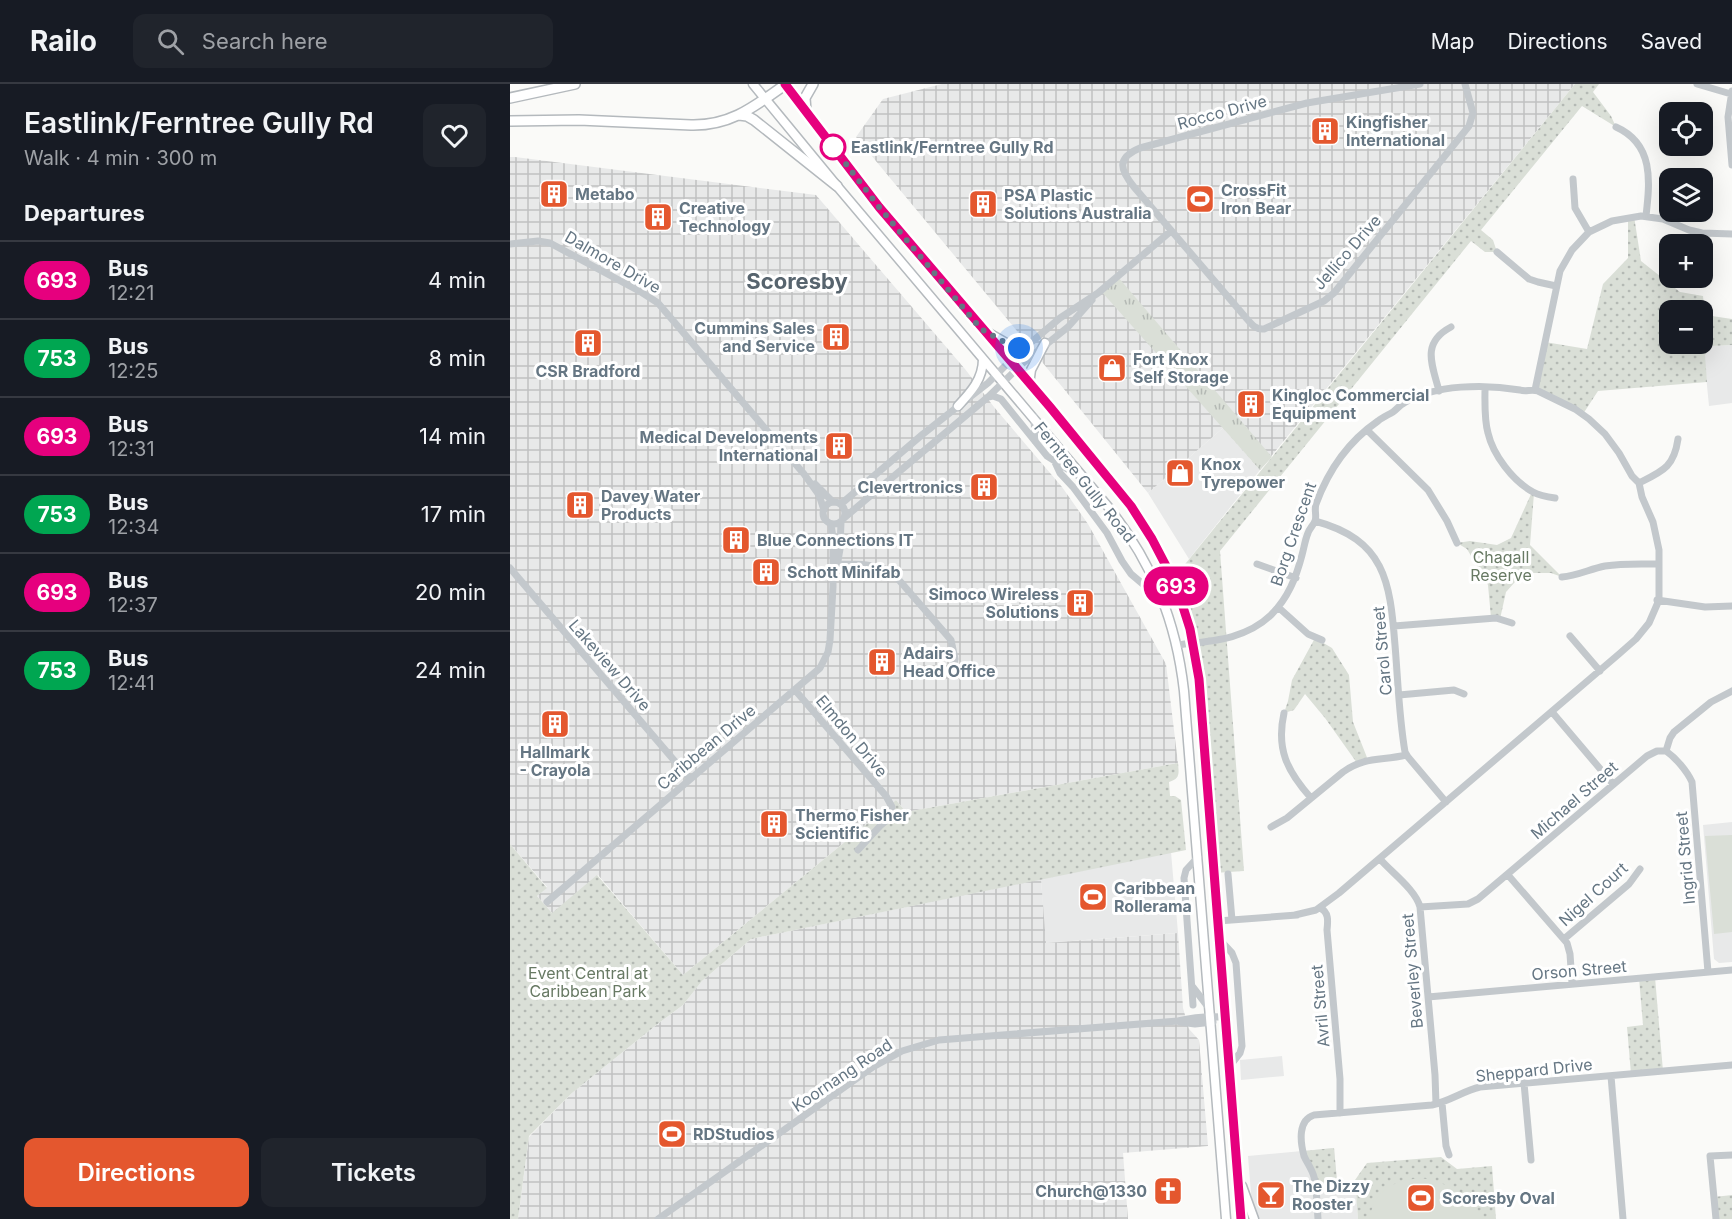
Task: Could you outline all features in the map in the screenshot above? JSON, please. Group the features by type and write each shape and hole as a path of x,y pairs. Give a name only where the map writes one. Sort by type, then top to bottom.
{"highway":[{"path":"510,98 575,84"},
{"path":"510,121 568,120 699,125 719,123 739,115 785,84"},
{"path":"806,111 804,101 813,84"},
{"path":"739,115 754,120 837,186"}],"main road":[{"name":"Ferntree Gully Road","path":"753,84 1090,484 1135,544 1160,592 1177,645 1184,691 1226,1219"},
{"name":"Ferntree Gully Road","path":"785,84 879,207 1125,498 1152,539 1171,574 1193,643 1201,703 1241,1219"},
{"path":"981,329 1015,348 1025,347"},
{"path":"1029,384 1031,369 1046,343"},
{"path":"958,406 980,379 983,359"},
{"path":"1237,1165 1254,1219"}],"street":[{"name":"Rocco Drive","path":"1172,231 1125,176 1122,162 1127,154 1140,148 1307,103 1420,84"},
{"name":"Jellico Drive","path":"1172,231 1259,330 1324,301 1334,293 1469,126 1473,110 1465,84"},
{"path":"1697,84 1732,93 1728,124 1732,165"},
{"path":"1616,127 1632,135 1645,157 1649,181 1646,216"},
{"path":"1573,179 1574,205 1589,232"},
{"path":"1535,390 1560,271 1568,255 1589,232 1618,219 1646,216 1663,219 1702,233 1732,234"},
{"path":"842,520 845,511 841,504 833,502 827,505 824,517 831,524 842,520 988,397 1046,343 1068,327 1098,294 1172,231"},
{"name":"Dalmore Drive","path":"510,244 538,241 550,243 653,299 804,474 819,495 824,510"},
{"path":"1497,252 1532,280 1556,286"},
{"path":"841,504 923,434 988,383 1009,361 1060,318 1098,294"},
{"path":"1439,391 1431,363 1431,351 1435,339 1451,327"},
{"path":"1485,387 1486,427 1496,452 1515,477 1529,490 1542,496 1555,498"},
{"name":"Borg Crescent","path":"1177,645 1224,639 1243,633 1259,624 1278,607 1296,578 1307,533 1315,521 1314,508 1328,478 1346,451 1380,419 1407,402 1439,391 1485,387 1535,390 1575,409 1596,424 1614,445 1632,476 1639,483 1641,495 1655,529 1659,550 1659,574 1654,586 1657,600 1644,629 1632,643 1321,910 1295,915 1218,921"},
{"path":"988,397 1001,399 1047,456 1090,484"},
{"path":"1034,417 1035,441"},
{"path":"1366,430 1428,490 1443,513 1457,543"},
{"path":"1639,483 1659,472 1672,461 1678,439"},
{"path":"1053,460 1060,473 1073,486 1107,533 1131,574 1144,585 1160,592 1171,574"},
{"name":"Dalmore Drive","path":"804,474 833,502"},
{"name":"Caribbean Drive","path":"547,902 818,671 826,658 830,640 835,564 842,520"},
{"name":"Carol Street","path":"1315,521 1331,526 1364,546 1383,573 1389,590 1394,626 1406,754"},
{"name":"Caribbean Drive","path":"831,524 835,564"},
{"path":"835,564 874,566 892,572 951,640 955,661 953,668"},
{"path":"1257,564 1296,578"},
{"path":"1562,577 1616,565 1659,564"},
{"name":"Lakeview Drive","path":"510,568 690,779"},
{"path":"1657,600 1706,607 1732,606"},
{"path":"1278,607 1308,634 1322,640"},
{"path":"1394,626 1496,618 1512,622"},
{"path":"1570,636 1600,671"},
{"name":"Elmdon Drive","path":"795,690 889,800 892,807 891,817 858,850"},
{"path":"1399,695 1454,690 1464,694"},
{"path":"1666,751 1674,732 1711,702 1732,691"},
{"path":"1552,712 1613,784"},
{"path":"1284,713 1281,736 1284,759 1288,768 1311,798"},
{"name":"Michael Street","path":"1420,908 1473,902 1651,753 1666,751"},
{"name":"Ingrid Street","path":"1666,751 1692,782 1708,972"},
{"path":"1271,827 1284,821 1357,763 1406,754 1446,802"},
{"path":"1193,1005 1184,878 1186,870 1198,857"},
{"name":"Beverley Street","path":"1381,858 1418,900 1420,908 1435,1075 1449,1155"},
{"name":"Nigel Court","path":"1563,939 1629,884 1640,869"},
{"path":"1228,874 1232,920"},
{"path":"1508,875 1563,939 1570,951 1572,983"},
{"name":"Avril Street","path":"1321,910 1327,930 1343,1113"},
{"path":"1219,939 1232,953 1236,963 1242,1046 1240,1053 1229,1067"},
{"name":"Orson Street","path":"1428,997 1732,970"},
{"path":"1191,986 1210,1016"},
{"name":"Koornang Road","path":"658,1219 873,1067 909,1048 946,1039 1178,1021 1195,1024 1210,1016 1225,1017"},
{"name":"Sheppard Drive","path":"1318,1219 1314,1178 1304,1151 1302,1128 1306,1119 1314,1115 1439,1104 1476,1088 1732,1065"},
{"path":"1611,1076 1623,1219"},
{"path":"1524,1083 1531,1160"},
{"path":"1716,1219 1710,1156 1732,1155"}],"shaded area":[{"path":"942,84 1575,84 1260,470 1223,428 1148,493 856,137 883,99"},
{"path":"510,157 816,195 965,369 1062,487 1088,524 1166,664 1178,763 906,812 896,800 683,975 598,875 553,914 537,896 547,887 510,844"},
{"path":"1732,345 1732,403 1709,406 1704,355 1713,354 1713,346"},
{"path":"1223,428 1260,470 1189,559 1148,493"},
{"path":"1732,822 1732,962 1719,963 1714,959 1703,825"},
{"path":"1171,852 1178,933 1045,943 1041,879"},
{"path":"1041,879 1046,943 1178,933 1183,1008 1189,1029 1199,1040 1208,1146 1123,1153 1128,1219 518,1219 529,1137 572,1093 683,1005 702,981 751,939"},
{"path":"1282,1056 1284,1076 1241,1080 1240,1060"},
{"path":"1334,1148 1337,1181 1355,1180 1358,1219 1253,1219 1248,1156"}],"green space":[{"path":"1575,84 1599,84 1593,92 1611,116 1616,127 1582,106 1481,230 1493,240 1497,252 1485,252 1471,241 1220,551 1244,871 1214,873 1199,679 1173,579"},
{"path":"1634,216 1641,261 1659,275 1659,288 1675,288 1680,292 1703,296 1703,300 1659,300 1659,354 1706,354 1707,382 1598,391 1583,414 1538,391 1545,342 1587,349 1603,284 1628,258 1628,217"},
{"path":"1118,277 1272,457 1260,470 1101,291"},
{"path":"1713,316 1732,319 1732,345 1713,346"},
{"name":"Chagall Reserve","path":"1532,492 1534,493 1530,545 1562,577 1551,573 1523,573 1506,592 1500,619 1491,618 1488,585 1467,549 1457,543 1470,541 1497,545 1511,538"},
{"path":"1315,638 1332,648 1349,675 1353,722 1368,760 1357,763 1305,694 1294,710 1284,713 1292,680"},
{"name":"Event Central at Caribbean Park","path":"1178,763 1178,776 1169,782 1170,796 1181,800 1186,850 751,939 702,981 683,1005 572,1093 529,1136 518,1219 510,1219 510,844 547,888 537,896 552,913 597,875 683,975 896,800 906,812"},
{"path":"1732,835 1732,932 1714,934 1705,836"},
{"path":"1655,977 1663,1071 1631,1074 1627,1027 1643,1025 1639,978"},
{"path":"1334,1148 1337,1181 1315,1183 1304,1151"},
{"path":"1441,1157 1457,1169 1492,1166 1496,1219 1358,1219 1355,1180 1367,1163"},
{"name":"Scoresby Oval","path":"1420,1178 1439,1182 1456,1191 1470,1203 1482,1219 1369,1219 1376,1201 1386,1189 1410,1179"},
{"path":"1732,1195 1732,1219 1716,1219 1714,1197"}],"bus line":[{"name":"693","path":"785,84 864,189 1125,498 1152,539 1176,585 1190,629 1199,679 1241,1219"}],"place":[{"name":"Kingfisher International","path":"1325,131"},
{"name":"Eastlink/Ferntree Gully Rd","path":"833,147"},
{"name":"Metabo","path":"554,194"},
{"name":"CrossFit Iron Bear","path":"1200,199"},
{"name":"PSA Plastic Solutions Australia","path":"983,204"},
{"name":"Creative Technology","path":"658,217"},
{"name":"Cummins Sales and Service","path":"836,337"},
{"name":"CSR Bradford","path":"588,343"},
{"name":"Fort Knox Self Storage","path":"1112,368"},
{"name":"Kingloc Commercial Equipment","path":"1251,404"},
{"name":"Medical Developments International","path":"839,446"},
{"name":"Knox Tyrepower","path":"1180,473"},
{"name":"Clevertronics","path":"984,487"},
{"name":"Davey Water Products","path":"580,505"},
{"name":"Blue Connections IT","path":"736,540"},
{"name":"Schott Minifab","path":"766,572"},
{"name":"Simoco Wireless Solutions","path":"1080,603"},
{"name":"Adairs Head Office","path":"882,662"},
{"name":"Hallmark - Crayola","path":"555,724"},
{"name":"Thermo Fisher Scientific","path":"774,824"},
{"name":"Caribbean Rollerama","path":"1093,897"},
{"name":"RDStudios","path":"672,1134"},
{"name":"Church@1330","path":"1168,1191"},
{"name":"The Dizzy Rooster","path":"1271,1195"},
{"name":"Scoresby Oval","path":"1421,1198"}],"district":[{"name":"Scoresby","path":"797,281"}],"route":[{"path":"833,147 864,189 981,329 1019,348"}]}
